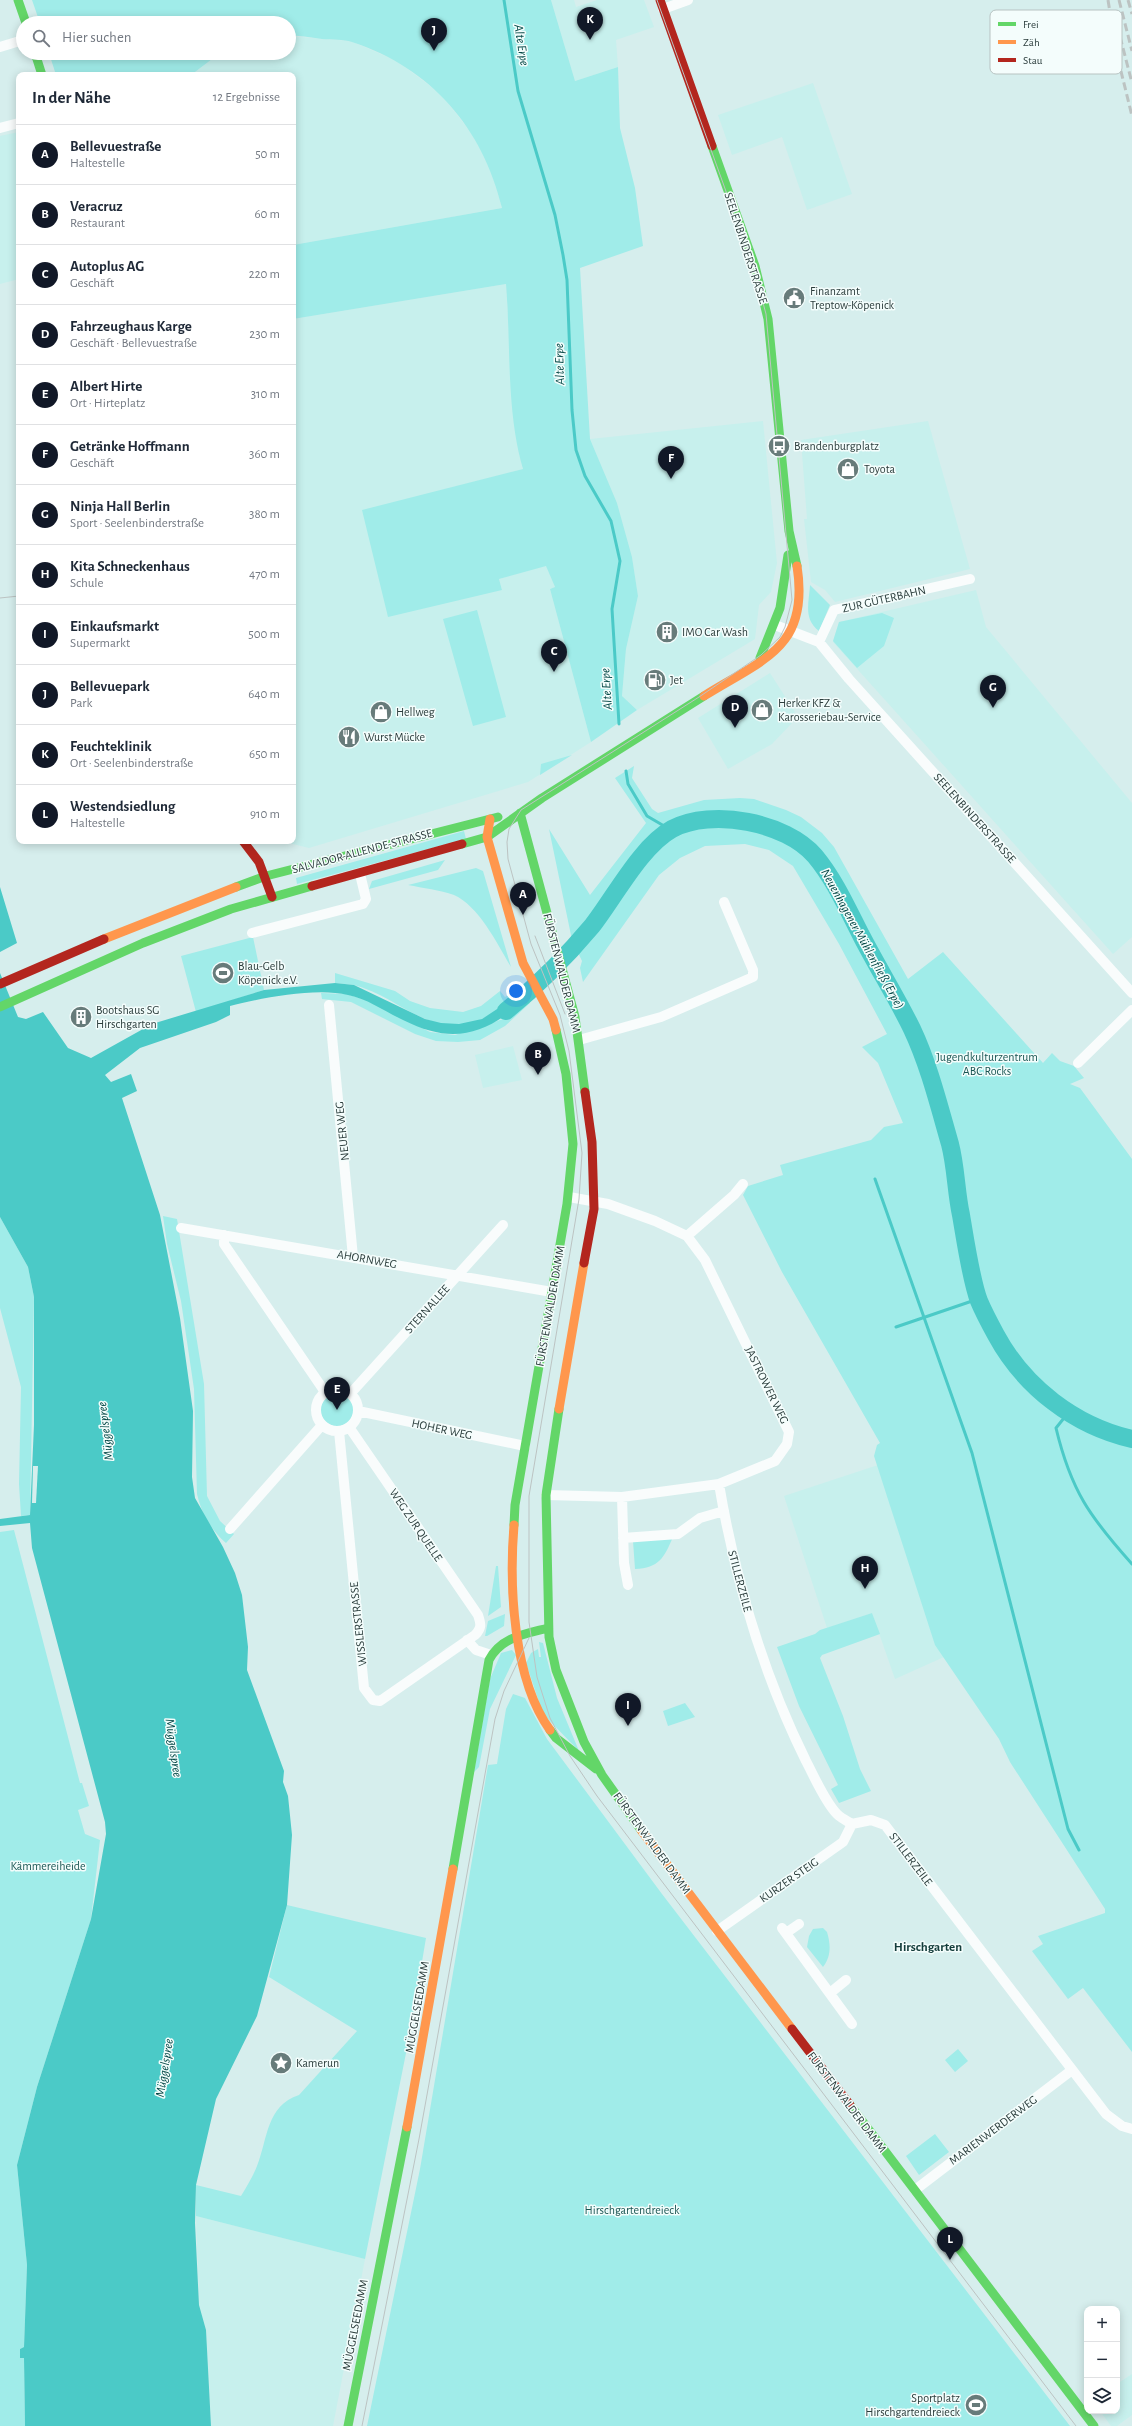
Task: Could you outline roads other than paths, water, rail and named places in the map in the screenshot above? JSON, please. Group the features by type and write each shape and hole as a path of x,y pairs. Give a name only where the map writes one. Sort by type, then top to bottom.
{"main road":[{"path":"18,0 24,16"},
{"name":"SEELENBINDERSTRASSE","path":"661,5 762,291 770,330 789,531 787,572 775,625 758,662"},
{"path":"37,60 41,72"},
{"name":"SEELENBINDERSTRASSE","path":"758,662 779,646 792,632 797,616 799,598 795,555 789,531"},
{"path":"520,813 758,662"},
{"name":"SALVADOR-ALLENDE-STRASSE","path":"0,984 129,928 266,876 490,819 520,813"},
{"name":"SALVADOR-ALLENDE-STRASSE","path":"0,1007 143,943 231,909 360,874 487,837 520,813"},
{"name":"FÜRSTENWALDER DAMM","path":"520,813 563,972 579,1040 592,1142 594,1202 550,1457 546,1495 548,1628 564,1694 584,1742 602,1775 648,1840 1094,2426"},
{"name":"FÜRSTENWALDER DAMM","path":"490,819 487,837 517,943 531,977 552,1019 566,1074 573,1144 569,1197 515,1505 512,1545 516,1637 533,1699 547,1727 564,1746 602,1775"},
{"path":"246,844 256,856 266,876 272,897"},
{"path":"490,1655 500,1643 548,1628"},
{"name":"MÜGGELSEEDAMM","path":"348,2426 421,2053 490,1655"}],"street":[{"path":"661,5 688,0"},
{"path":"0,47 16,42"},
{"path":"0,128 16,124"},
{"name":"ZUR GÜTERBAHN","path":"819,642 834,610 970,579"},
{"path":"775,625 819,642"},
{"name":"SEELENBINDERSTRASSE","path":"819,642 849,679 1132,993"},
{"name":"SALVADOR-ALLENDE-STRASSE","path":"252,933 363,904 366,899 360,874"},
{"name":"FÜRSTENWALDER DAMM","path":"579,1040 661,1017 753,977 754,970 724,902"},
{"name":"NEUER WEG","path":"330,1005 353,1257"},
{"path":"1078,1063 1132,1010"},
{"path":"687,1236 734,1195 744,1184"},
{"name":"JASTROWER WEG","path":"546,1495 622,1497 719,1484 775,1461 787,1444 789,1432 705,1260 687,1236 643,1216 594,1202 569,1197"},
{"name":"STERNALLEE","path":"351,1393 503,1225"},
{"name":"AHORNWEG","path":"181,1228 552,1292"},
{"path":"224,1235 224,1244 325,1392"},
{"path":"335,1388 351,1393 357,1401 358,1411 356,1420 349,1427 339,1431 327,1429 318,1420 316,1408 320,1396 335,1388"},
{"name":"HOHER WEG","path":"358,1411 525,1446"},
{"path":"230,1529 322,1425"},
{"name":"WEG ZUR QUELLE","path":"349,1427 478,1615 481,1623"},
{"name":"WISSLERSTRASSE","path":"339,1431 364,1688 367,1695 373,1700 387,1698 479,1631 481,1623"},
{"name":"STILLERZEILE","path":"719,1484 732,1553 752,1623 796,1740 822,1790 837,1814 852,1824 871,1820 885,1825 1106,2114 1122,2126 1132,2130"},
{"path":"622,1497 624,1563 628,1585"},
{"path":"623,1538 678,1534 700,1518 724,1510"},
{"path":"467,1640 476,1650 490,1655"},
{"name":"KURZER STEIG","path":"718,1931 843,1842 852,1824"},
{"path":"799,1924 784,1930 852,2024"},
{"path":"830,1993 846,1980"},
{"name":"MARIENWERDERWEG","path":"915,2190 1072,2070"}],"water":[{"path":"0,887 17,943 0,952"},
{"name":"Müggelspree","path":"0,973 18,1017 26,1019 43,1012 68,1048 91,1058 152,1024 264,990 335,983 354,985 425,1019 441,1023 459,1024 482,1019 523,992 527,999 497,1021 483,1028 454,1034 438,1033 422,1028 369,1002 348,995 320,992 289,994 230,1006 230,1015 216,1022 140,1048 105,1075 111,1082 131,1074 137,1091 122,1098 160,1215 180,1318 193,1411 192,1477 195,1498 223,1547 235,1573 242,1595 248,1647 247,1670 284,1771 283,1782 288,1796 292,1835 287,1905 257,2016 216,2099 196,2185 195,2223 199,2305 206,2330 211,2426 25,2426 24,2358 20,2358 20,2349 24,2347 27,2265 17,2165 37,2087 91,1919 106,1834 105,1822 32,1548 30,1523 0,1526 0,1519 30,1515 34,1425 34,1297 28,1267 0,1217"}],"waterway":[{"name":"Alte Erpe","path":"504,0 518,91 555,215 563,255 567,280 572,410 576,450 585,476 611,521 620,561 612,609 619,724"},
{"name":"Alte Erpe","path":"626,771 628,784 647,816 671,830"},
{"name":"Neuenhagener Mühlenfließ (Erpe)","path":"506,1011 551,971 572,949 592,926 639,860 650,847 672,829 688,823 727,819 768,827 786,834 802,844 815,856 835,885 868,949 906,1017 924,1057 954,1162 959,1206 976,1292 983,1310 996,1335 1021,1371 1053,1402 1091,1425 1132,1439"},
{"path":"875,1179 972,1453 1068,1829 1079,1850"},
{"path":"896,1327 978,1299"},
{"path":"1068,1413 1056,1428 1068,1469 1093,1517 1132,1564"}],"tram line":[{"path":"657,0 754,269 766,314 792,600 785,627 780,637 761,655 699,697 521,810 509,829 507,842 508,859 531,944 560,1015 569,1051 582,1153 579,1199 529,1496 529,1622 537,1677 550,1718 570,1756 597,1796 1076,2426"},
{"path":"0,598 16,596"},
{"path":"535,936 565,1014"},
{"path":"362,2426 419,2139 495,1719 504,1691 529,1638"}],"railway":[{"path":"1108,0 1110,10"},
{"path":"1119,0 1122,10"},
{"path":"1128,0 1132,14"},
{"path":"1122,12 1132,51"},
{"path":"1122,44 1132,83"},
{"path":"1122,74 1132,116"}],"place":[{"name":"Feuchteklinik","path":"590,40"},
{"name":"Bellevuepark","path":"434,51"},
{"name":"Finanzamt Treptow-Köpenick","path":"794,298"},
{"name":"Brandenburgplatz","path":"779,446"},
{"name":"Toyota","path":"848,469"},
{"name":"Getränke Hoffmann","path":"671,479"},
{"name":"IMO Car Wash","path":"667,632"},
{"name":"Autoplus AG","path":"554,672"},
{"name":"Jet","path":"655,680"},
{"name":"Ninja Hall Berlin","path":"993,708"},
{"name":"Herker KFZ & Karosseriebau-Service","path":"762,710"},
{"name":"Hellweg","path":"381,712"},
{"name":"Fahrzeughaus Karge","path":"735,728"},
{"name":"Wurst Mücke","path":"349,737"},
{"name":"Bellevuestraße","path":"523,915"},
{"name":"Blau-Gelb Köpenick e.V.","path":"223,973"},
{"name":"Bootshaus SG Hirschgarten","path":"81,1017"},
{"name":"Veracruz","path":"538,1075"},
{"name":"Albert Hirte","path":"337,1410"},
{"name":"Kita Schneckenhaus","path":"865,1589"},
{"name":"Einkaufsmarkt","path":"628,1726"},
{"name":"Kamerun","path":"281,2063"},
{"name":"Westendsiedlung","path":"950,2260"},
{"name":"Sportplatz Hirschgartendreieck","path":"976,2405"}],"district":[{"name":"Hirschgarten","path":"928,1947"}],"park label":[{"name":"Jugendkulturzentrum ABC Rocks","path":"987,1064"},
{"name":"Kämmereiheide","path":"48,1866"},
{"name":"Hirschgartendreieck","path":"632,2210"}]}
